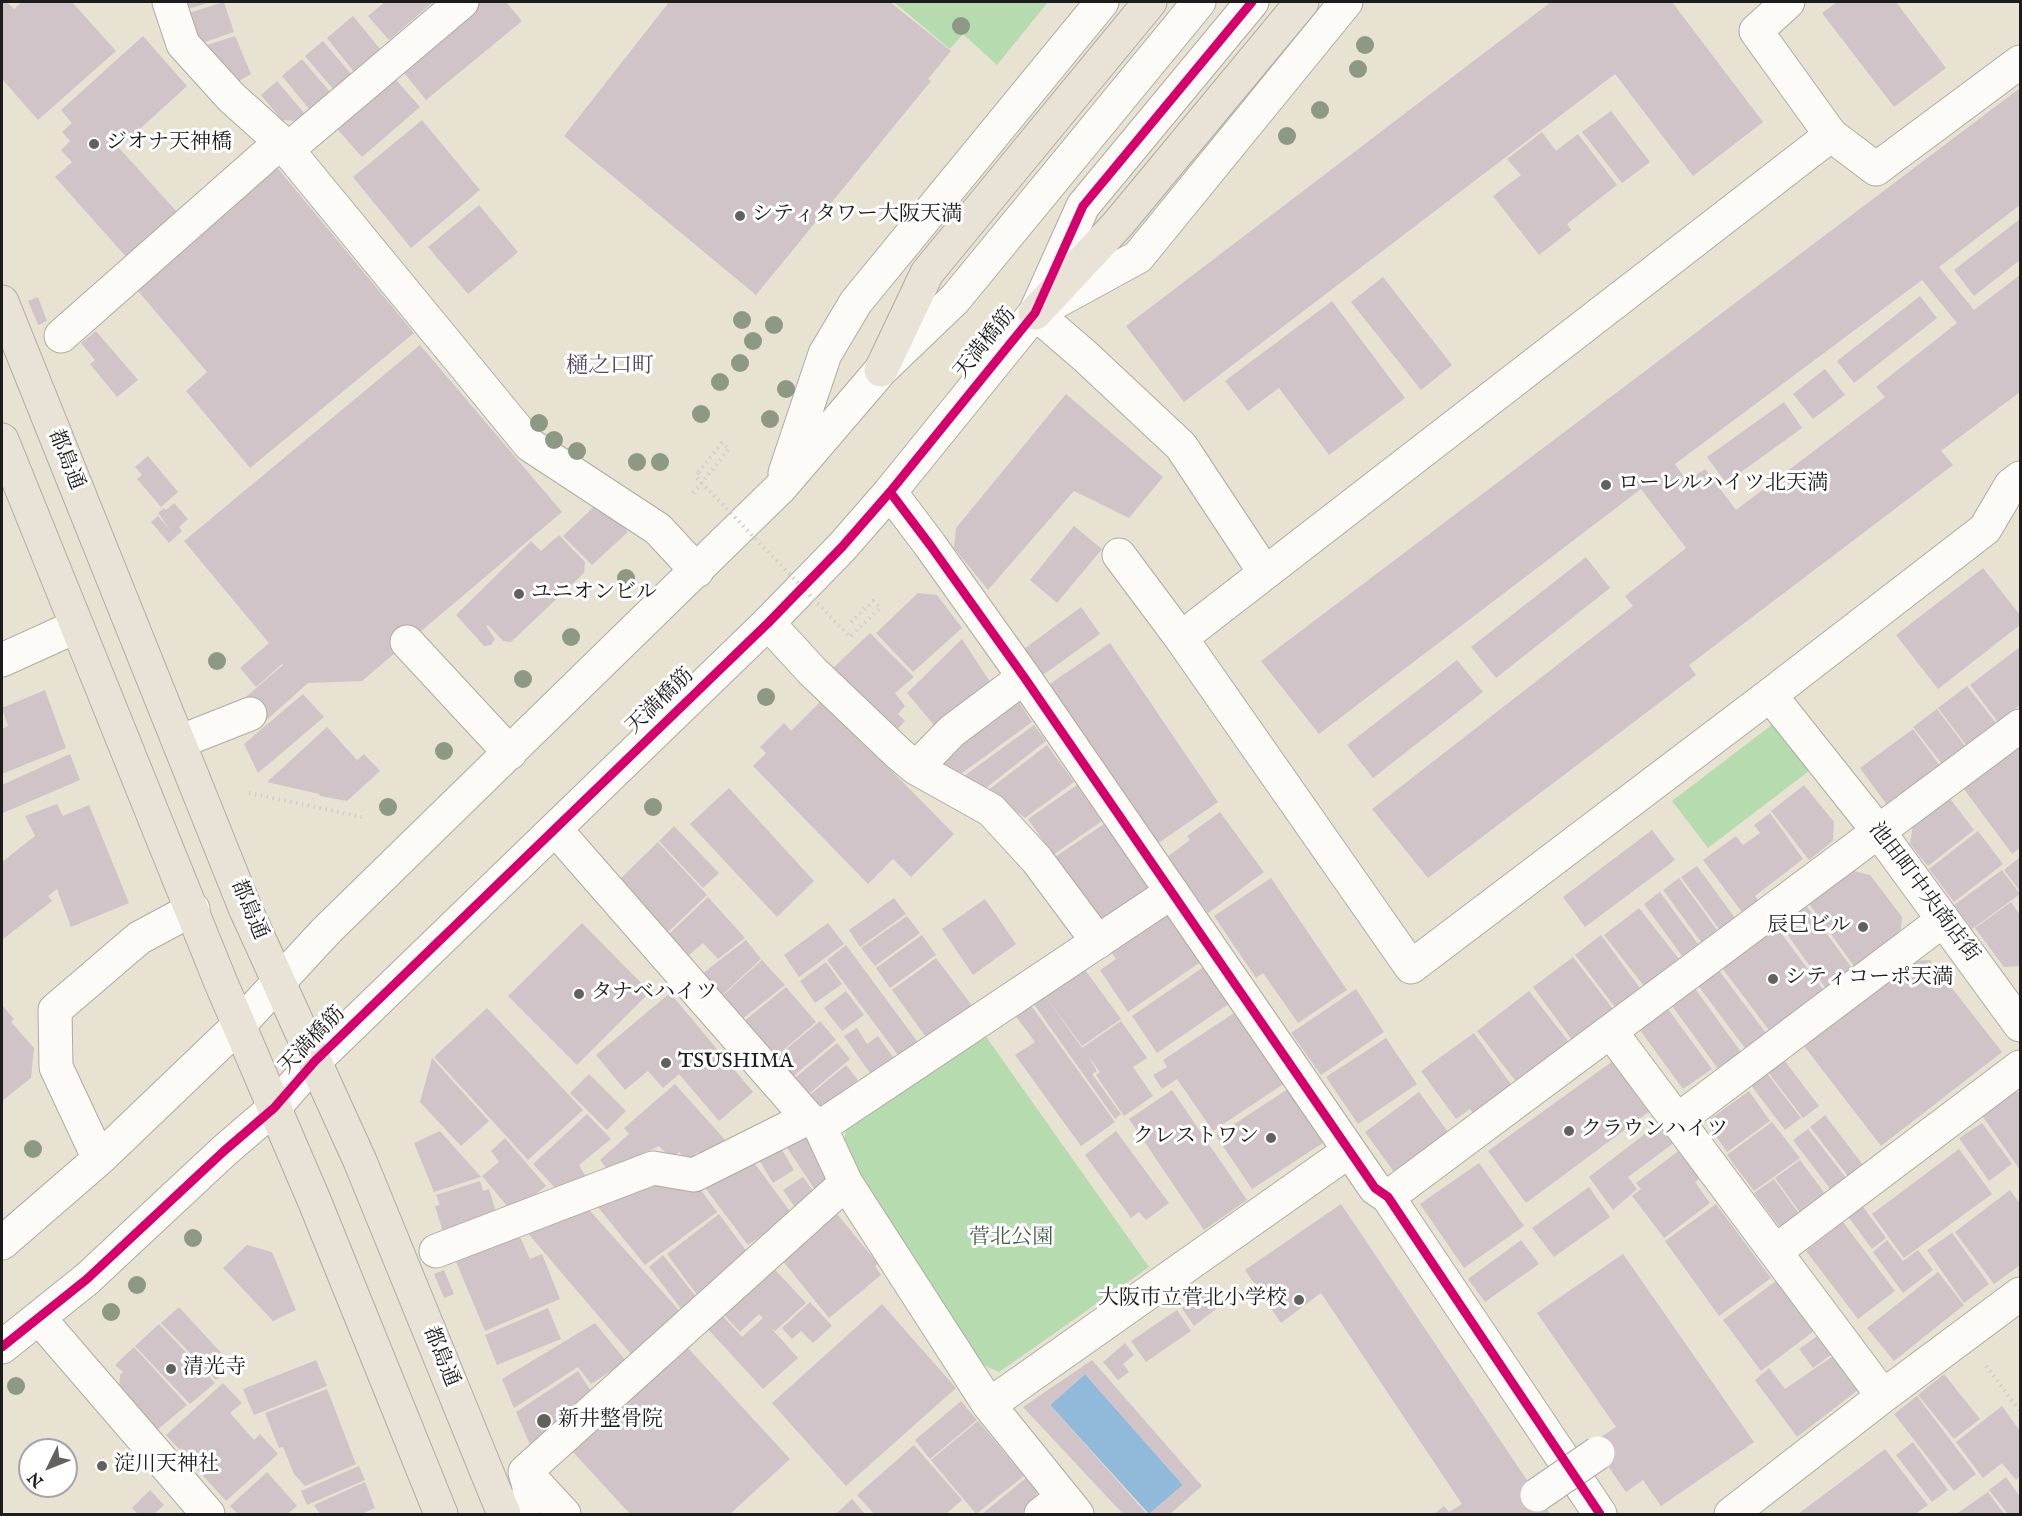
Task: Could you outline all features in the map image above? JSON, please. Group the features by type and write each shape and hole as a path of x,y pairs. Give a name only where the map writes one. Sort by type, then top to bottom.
{"main road":[{"path":"881,370 927,273 1150,2"},
{"path":"1035,313 1118,225 1302,2"},
{"name":"都島通","path":"2,302 246,909 360,1161 504,1515"},
{"path":"2,440 441,1515"}],"street":[{"path":"169,2 183,44 231,97 284,146 530,445 658,529 697,571"},
{"path":"61,336 284,146 462,2"},
{"path":"780,489 825,354 856,302 1102,2"},
{"path":"2,1243 99,1159 239,1025 326,931 780,489 881,370 955,299 1199,2"},
{"name":"天満橋筋","path":"2,1347 119,1250 224,1151 274,1108 315,1061 556,830 768,623 835,554 890,492 1035,313 1083,206 1252,2"},
{"path":"1265,573 1181,446 1085,356 1035,313 1138,257 1346,2"},
{"path":"1788,2 1756,31 1831,135 1876,169 2020,62"},
{"path":"1181,638 1831,135"},
{"path":"1119,555 1181,638 1411,967 1986,529 2011,485 2020,478"},
{"path":"890,492 1024,677 1375,1188 1388,1197 1600,1515"},
{"path":"768,623 812,671 898,753 916,768 991,810 1037,860 1098,942"},
{"path":"2,660 77,626"},
{"path":"408,642 510,753"},
{"path":"916,768 952,731 1024,677"},
{"name":"池田町中央商店街","path":"1770,695 1879,832 1942,921 2016,1007"},
{"path":"179,741 250,714"},
{"path":"1388,1197 2020,726"},
{"path":"556,830 814,1122 846,1183 989,1405 1060,1509"},
{"path":"436,1251 653,1168 694,1175 814,1122 1098,942 1172,892"},
{"path":"99,1159 56,1067 55,1010 139,938 193,909"},
{"path":"1678,1120 1942,921"},
{"path":"1611,1032 1883,1396"},
{"path":"1776,1251 2020,1067"},
{"path":"989,1405 1349,1151"},
{"path":"525,1472 846,1183"},
{"path":"1731,1515 1883,1396 2020,1294"},
{"path":"39,1318 208,1515"},
{"path":"1537,1495 1598,1453"},
{"path":"522,1515 530,1490 525,1472"},
{"path":"525,1472 564,1515"}],"path":[{"path":"693,493 707,478 729,449 722,443 696,477 850,637 880,608 873,601 851,622"},
{"path":"249,794 362,817"},
{"path":"1964,1337 2020,1411"}],"green space":[{"path":"894,2 1048,2 997,65 963,34 950,49"},
{"path":"1773,724 1809,771 1708,848 1672,801"},
{"name":"菅北公園","path":"982,1031 1149,1267 999,1372 977,1362 842,1152 847,1123"}],"water":[{"path":"1085,1374 1183,1485 1149,1514 1050,1405"}],"building":[{"path":"22,2 72,2 116,51 38,120 2,79 2,3 14,9"},
{"path":"178,2 211,2 181,11"},
{"path":"224,2 234,32 196,45 182,15"},
{"path":"385,2 433,2 389,40 368,16"},
{"path":"474,2 506,2 522,21 426,100 397,64"},
{"name":"シティタワー大阪天満","path":"669,2 890,2 951,51 928,79 931,81 756,295 564,136"},
{"path":"1551,2 1672,2 1763,122 1693,176 1615,74 1184,402 1126,326"},
{"path":"1837,2 1896,2 1946,68 1894,107 1822,13"},
{"path":"353,16 385,55 358,77 327,38"},
{"name":"ジオナ天神橋","path":"143,36 187,86 119,148 179,214 128,259 55,177 72,162 61,150 70,141 62,132 72,123 61,110"},
{"path":"235,36 251,74 234,84 211,57 207,45"},
{"path":"323,41 357,81 339,96 305,56"},
{"path":"302,59 335,98 314,115 282,76"},
{"path":"388,71 420,107 362,157 330,121"},
{"path":"277,81 305,114 296,121 282,120 261,95"},
{"name":"ローレルハイツ北天満","path":"2020,88 2020,205 1939,267 1974,310 2020,275 2020,392 1941,451 1953,465 1689,665 1696,675 1428,878 1372,809 1633,606 1625,596 1686,548 1641,489 1319,734 1261,661","holes":["1922,280 1957,323 1876,387 1885,397 1736,510 1705,469 1687,481 1675,464"]},
{"path":"1611,111 1650,162 1622,183 1582,132"},
{"path":"422,120 480,190 411,248 353,177"},
{"path":"1542,132 1556,151 1578,134 1617,185 1567,224 1571,230 1539,255 1493,196 1521,175 1507,159"},
{"path":"275,165 414,333 250,468 186,391 207,372 132,284"},
{"path":"479,205 518,252 468,294 428,247"},
{"path":"2020,219 2020,260 1974,296 1954,270"},
{"path":"1383,277 1452,365 1421,390 1351,302"},
{"path":"1920,296 1937,318 1854,383 1837,361"},
{"path":"38,297 47,321 38,325 28,301"},
{"path":"1332,301 1405,398 1329,455 1279,388 1248,411 1225,381"},
{"path":"96,331 138,380 117,397 90,364 95,360 81,343"},
{"path":"420,345 562,512 362,681 308,683 260,726 240,702 283,665 256,687 240,668 269,643 184,541"},
{"path":"1825,369 1845,395 1813,419 1793,394"},
{"path":"1066,394 1163,477 1129,518 1074,491 988,590 954,548 956,528"},
{"path":"1784,402 1802,428 1726,483 1707,457"},
{"path":"148,456 178,492 161,507 137,479 142,475 135,467"},
{"path":"600,501 628,532 592,565 563,536"},
{"path":"174,503 188,519 179,527 182,531 169,543 151,522 158,516 171,531 158,513"},
{"path":"1074,526 1102,549 1057,603 1030,580"},
{"name":"ユニオンビル","path":"559,535 585,562 584,573 511,642 503,641 488,625 486,626 495,639 491,645 484,646 456,615 531,541 541,551"},
{"path":"1586,557 1610,588 1496,678 1471,647"},
{"path":"1983,568 2020,615 2020,625 1938,689 1896,635"},
{"path":"918,593 937,595 962,628 913,672 876,633"},
{"path":"1081,607 1100,634 1043,675 1024,649"},
{"path":"870,633 914,677 895,693 905,706 898,714 905,721 896,731 833,668"},
{"path":"962,639 994,688 938,730 907,693"},
{"path":"1110,643 1218,802 1157,844 1048,685"},
{"path":"2020,647 2020,705 1998,722 1970,685"},
{"path":"1457,660 1483,692 1373,778 1347,745"},
{"path":"1967,686 1996,723 1966,745 1938,708"},
{"path":"45,690 66,748 2,774 2,729 8,726 2,708"},
{"path":"303,694 324,717 258,773 244,744"},
{"path":"1016,697 1032,722 958,776 930,761"},
{"path":"822,700 954,834 911,877 893,859 868,884 753,766 766,753 760,747 784,723 791,731"},
{"path":"1937,709 1965,746 1942,764 1913,727"},
{"path":"1034,725 1046,741 982,791 960,779"},
{"path":"327,727 357,760 351,766 364,754 380,771 347,801 267,782"},
{"path":"1913,729 1940,766 1887,805 1860,768"},
{"path":"2020,741 2020,848 2012,854 1961,785"},
{"path":"1047,745 1074,782 1025,818 987,791"},
{"path":"70,754 80,780 3,813 2,785"},
{"path":"1077,785 1102,821 1053,855 1028,819"},
{"path":"1804,785 1834,822 1833,841 1809,860 1771,811"},
{"path":"729,788 814,881 777,917 690,824"},
{"path":"1948,796 1974,830 1928,866 1910,844 1913,824"},
{"path":"57,804 63,816 89,805 129,903 71,927 57,889 48,896 52,901 2,940 2,862 35,836 25,816"},
{"path":"1220,812 1264,872 1208,913 1167,857 1190,840 1187,836"},
{"path":"1770,813 1803,859 1755,896 1758,900 1742,912 1703,860 1736,836 1743,845 1760,833 1754,825"},
{"path":"1104,824 1151,892 1103,925 1055,857"},
{"path":"674,826 719,873 703,888 659,841"},
{"path":"1652,830 1675,860 1585,927 1563,897"},
{"path":"1978,831 2003,864 1954,902 1929,869"},
{"path":"658,842 707,895 667,933 618,881"},
{"path":"2020,857 2020,891 2004,870"},
{"path":"1697,866 1735,918 1719,929 1681,877"},
{"name":"辰巳ビル","path":"1850,870 1870,875 1902,917 1900,937 1856,969 1807,901"},
{"path":"2002,870 2020,894 1972,929 1954,905"},
{"path":"1271,878 1347,990 1298,1023 1263,973 1256,978 1214,916"},
{"path":"1679,878 1717,930 1701,942 1663,890"},
{"path":"1660,892 1698,944 1682,956 1644,904"},
{"path":"708,897 745,938 718,959 703,943 687,957 668,935"},
{"path":"894,898 906,914 860,947 849,930"},
{"path":"985,899 1016,944 973,975 942,929"},
{"path":"2011,902 2020,915 2020,966 2004,967 1975,928"},
{"path":"1805,904 1854,971 1827,990 1779,923"},
{"path":"1639,908 1679,959 1644,986 1604,935"},
{"path":"1167,910 1202,961 1128,1012 1100,970 1116,959 1109,949"},
{"path":"907,916 920,933 875,966 861,948"},
{"name":"タナベハイツ","path":"582,923 650,992 577,1065 508,996"},
{"path":"828,923 844,944 799,977 784,955"},
{"name":"シティコーポ天満","path":"1775,925 1825,992 1771,1033 1720,965"},
{"path":"922,935 936,955 890,988 876,968"},
{"path":"1601,935 1640,988 1615,1007 1575,955"},
{"path":"746,940 761,959 721,996 702,974"},
{"path":"846,945 920,1045 901,1059 827,960"},
{"path":"1573,957 1613,1009 1572,1040 1533,987"},
{"path":"936,958 973,1007 928,1040 892,990"},
{"path":"762,960 785,985 741,1020 721,997"},
{"path":"1930,960 2002,1052 1881,1146 1804,1046 1909,961"},
{"path":"826,962 842,984 815,1003 800,981"},
{"path":"1205,966 1230,1003 1157,1053 1132,1016"},
{"path":"1083,967 1121,1019 1082,1046 1046,997 1082,1048 1121,1021 1147,1058 1133,1067 1153,1096 1124,1116 1096,1075 1100,1072 1087,1055 1097,1071 1092,1074 1121,1114 1115,1119 1033,1003"},
{"path":"1718,969 1768,1036 1747,1051 1697,984"},
{"path":"1693,986 1744,1056 1721,1073 1670,1003"},
{"path":"786,987 816,1022 773,1059 743,1022"},
{"path":"1356,989 1384,1032 1321,1075 1291,1033"},
{"path":"846,991 864,1015 842,1031 824,1008"},
{"path":"1529,991 1569,1042 1517,1083 1477,1031"},
{"name":"TSUSHIMA","path":"670,993 753,1092 719,1121 679,1074 663,1088 648,1071 625,1090 596,1055"},
{"path":"1030,1004 1115,1122 1081,1146 1015,1055 1035,1042 1015,1015"},
{"path":"2,1005 14,1019 11,1022 34,1048 31,1078 2,1101"},
{"path":"487,1008 583,1110 528,1160 434,1057"},
{"path":"1668,1009 1712,1069 1683,1089 1640,1030"},
{"path":"1237,1011 1285,1083 1213,1131 1177,1079 1162,1089 1153,1075 1167,1067 1163,1060"},
{"path":"820,1021 836,1040 789,1080 772,1061"},
{"path":"857,1028 867,1044 878,1036 895,1060 872,1076 844,1036"},
{"path":"1474,1033 1513,1087 1474,1115 1470,1109 1456,1119 1421,1071"},
{"path":"1386,1038 1417,1084 1358,1124 1326,1077"},
{"path":"837,1043 850,1059 804,1098 790,1082"},
{"path":"432,1058 489,1121 461,1146 420,1102"},
{"path":"1784,1060 1819,1106 1803,1118 1768,1072"},
{"name":"クラウンハイツ","path":"1613,1061 1650,1111 1526,1203 1488,1151"},
{"path":"846,1065 858,1080 817,1114 805,1099"},
{"path":"1766,1072 1801,1118 1785,1130 1750,1084"},
{"path":"589,1074 626,1111 607,1130 570,1093"},
{"path":"675,1084 727,1142 702,1157 698,1152 687,1161 679,1152 675,1156 668,1155 659,1146 608,1170 600,1160 629,1134 624,1128"},
{"name":"クレストワン","path":"1291,1087 1326,1141 1252,1189 1216,1136"},
{"path":"1172,1090 1247,1200 1204,1230 1129,1119"},
{"path":"1749,1091 1770,1121 1727,1152 1706,1122"},
{"path":"2013,1091 2020,1092 2020,1170 1981,1114"},
{"path":"1419,1092 1448,1132 1394,1172 1365,1132"},
{"path":"587,1114 611,1139 579,1165 589,1182 558,1191 533,1164"},
{"path":"1825,1115 1863,1165 1848,1176 1810,1127"},
{"path":"1663,1120 1678,1140 1628,1177 1637,1189 1613,1210 1589,1177"},
{"path":"1772,1122 1800,1158 1754,1191 1727,1155"},
{"path":"1982,1123 2012,1164 1989,1181 1959,1138"},
{"path":"804,1126 836,1176 815,1190 782,1140"},
{"path":"1808,1129 1846,1178 1831,1190 1793,1140"},
{"path":"440,1131 481,1177 434,1192 414,1143"},
{"path":"1116,1131 1169,1203 1146,1220 1139,1212 1131,1218 1085,1155"},
{"path":"505,1138 546,1186 513,1213 482,1176 499,1162 491,1151"},
{"path":"776,1140 794,1170 773,1183 755,1153"},
{"path":"1681,1149 1702,1177 1695,1182 1710,1203 1664,1238 1632,1196 1641,1189 1636,1183"},
{"path":"1959,1149 1992,1194 1904,1258 1872,1214"},
{"path":"752,1160 792,1214 748,1245 703,1185"},
{"path":"1800,1160 1826,1195 1801,1214 1775,1178"},
{"path":"1479,1163 1524,1226 1464,1268 1420,1204"},
{"path":"666,1176 698,1186 717,1212 645,1265 593,1201"},
{"path":"803,1177 816,1195 796,1209 783,1190"},
{"path":"1774,1179 1800,1215 1781,1229 1754,1193"},
{"path":"480,1181 483,1191 489,1189 497,1215 443,1232 435,1206 440,1205 436,1195"},
{"path":"1589,1187 1610,1217 1554,1257 1532,1228"},
{"path":"2010,1190 2020,1204 2020,1265 1994,1284 1955,1232"},
{"path":"583,1203 685,1317 636,1360 520,1224"},
{"path":"1341,1204 1550,1514 1434,1514 1444,1506 1449,1512 1462,1504 1321,1293 1281,1323 1245,1270"},
{"path":"1716,1204 1771,1278 1719,1316 1665,1241"},
{"path":"1861,1204 1886,1238 1872,1249 1847,1215"},
{"path":"833,1209 878,1264 875,1266 881,1275 829,1318 778,1255"},
{"path":"719,1214 751,1257 698,1296 667,1254"},
{"path":"1843,1222 1895,1291 1858,1319 1806,1251"},
{"path":"1952,1233 1989,1284 1964,1303 1927,1250"},
{"path":"519,1235 530,1259 542,1254 560,1299 485,1331 452,1252"},
{"path":"1521,1240 1539,1264 1485,1302 1468,1279"},
{"path":"1887,1240 1903,1261 1918,1250 1933,1270 1903,1293 1873,1252"},
{"path":"247,1245 272,1252 296,1310 273,1321 223,1268"},
{"path":"1623,1254 1754,1442 1661,1506 1643,1480 1626,1492 1592,1443 1616,1427 1537,1313"},
{"path":"663,1255 697,1298 682,1310 649,1267"},
{"path":"768,1262 806,1303 775,1331 770,1327 798,1358 763,1389 706,1327 721,1314 742,1337 763,1318 759,1314 740,1332 718,1308"},
{"path":"444,1270 454,1294 444,1298 434,1274"},
{"path":"1938,1272 1964,1305 1894,1361 1867,1328"},
{"path":"1780,1278 1818,1328 1761,1371 1723,1320"},
{"path":"1203,1291 1216,1309 1194,1326 1181,1307"},
{"path":"810,1302 832,1326 813,1343 801,1331 792,1339 782,1328"},
{"path":"882,1304 956,1388 846,1486 772,1403"},
{"path":"179,1307 224,1356 226,1372 216,1380 161,1323"},
{"path":"548,1308 561,1339 497,1365 485,1335"},
{"path":"1177,1310 1191,1331 1146,1362 1131,1341"},
{"path":"595,1323 626,1361 591,1384 578,1367 514,1408 502,1379"},
{"path":"159,1324 215,1383 190,1404 135,1346"},
{"path":"1823,1332 1836,1351 1813,1368 1799,1349"},
{"path":"1125,1343 1134,1355 1123,1364 1129,1372 1118,1380 1103,1362"},
{"path":"134,1347 187,1405 157,1430 119,1389 120,1375 123,1372 115,1365"},
{"path":"687,1347 790,1459 730,1514 630,1514 573,1452"},
{"path":"1836,1354 1862,1387 1797,1437 1755,1380 1769,1368 1785,1389"},
{"path":"316,1360 327,1386 254,1415 243,1389"},
{"path":"1092,1360 1202,1486 1170,1514 1149,1514 1183,1485 1085,1374 1050,1405 1147,1514 1123,1514 1023,1407"},
{"path":"578,1371 593,1394 531,1447 516,1412"},
{"path":"1944,1374 1980,1419 1954,1439 1918,1395"},
{"path":"223,1383 242,1403 230,1413 254,1440 260,1434 278,1454 226,1501 166,1435"},
{"path":"327,1389 356,1464 305,1486 294,1474 283,1447 279,1448 265,1413"},
{"path":"1917,1396 1976,1474 1954,1491 1894,1414"},
{"path":"961,1401 977,1420 930,1459 915,1440"},
{"path":"2002,1406 2020,1431 2020,1476 2016,1480 2002,1463 1983,1478 1956,1442"},
{"path":"978,1421 1024,1476 976,1514 931,1460"},
{"path":"1913,1442 1948,1490 1932,1502 1896,1455"},
{"path":"914,1445 962,1500 946,1514 874,1514 857,1495"},
{"path":"1885,1449 1928,1505 1915,1514 1798,1514"},
{"path":"359,1466 365,1480 307,1505 301,1491"},
{"path":"267,1472 297,1506 287,1514 238,1514 230,1506"},
{"path":"2006,1477 2020,1497 2020,1514 2008,1514 1989,1490"},
{"path":"1026,1478 1037,1490 1036,1502 1021,1514 982,1514"},
{"path":"365,1482 375,1508 362,1514 320,1514 314,1505"},
{"path":"150,1490 164,1505 154,1514 138,1514 132,1508"},
{"path":"1988,1492 2004,1514 1956,1514"},
{"path":"852,1499 865,1514 836,1514"}],"cycle path":[{"path":"2,1347 87,1279 224,1151 274,1108 315,1061 768,623 842,547 890,492 1035,313 1083,206 1252,2"},
{"path":"890,492 1024,677 1375,1188 1388,1197 1600,1514"}],"place":[{"name":"ジオナ天神橋","path":"94,144"},
{"name":"シティタワー大阪天満","path":"740,216"},
{"name":"ローレルハイツ北天満","path":"1606,485"},
{"name":"ユニオンビル","path":"519,594"},
{"name":"辰巳ビル","path":"1863,927"},
{"name":"シティコーポ天満","path":"1773,979"},
{"name":"タナベハイツ","path":"579,994"},
{"name":"TSUSHIMA","path":"666,1063"},
{"name":"クラウンハイツ","path":"1569,1131"},
{"name":"クレストワン","path":"1271,1138"},
{"name":"大阪市立菅北小学校","path":"1299,1300"},
{"name":"清光寺","path":"171,1369"},
{"name":"新井整骨院","path":"544,1421"},
{"name":"淀川天神社","path":"102,1466"}],"district":[{"name":"樋之口町","path":"610,367"}]}
